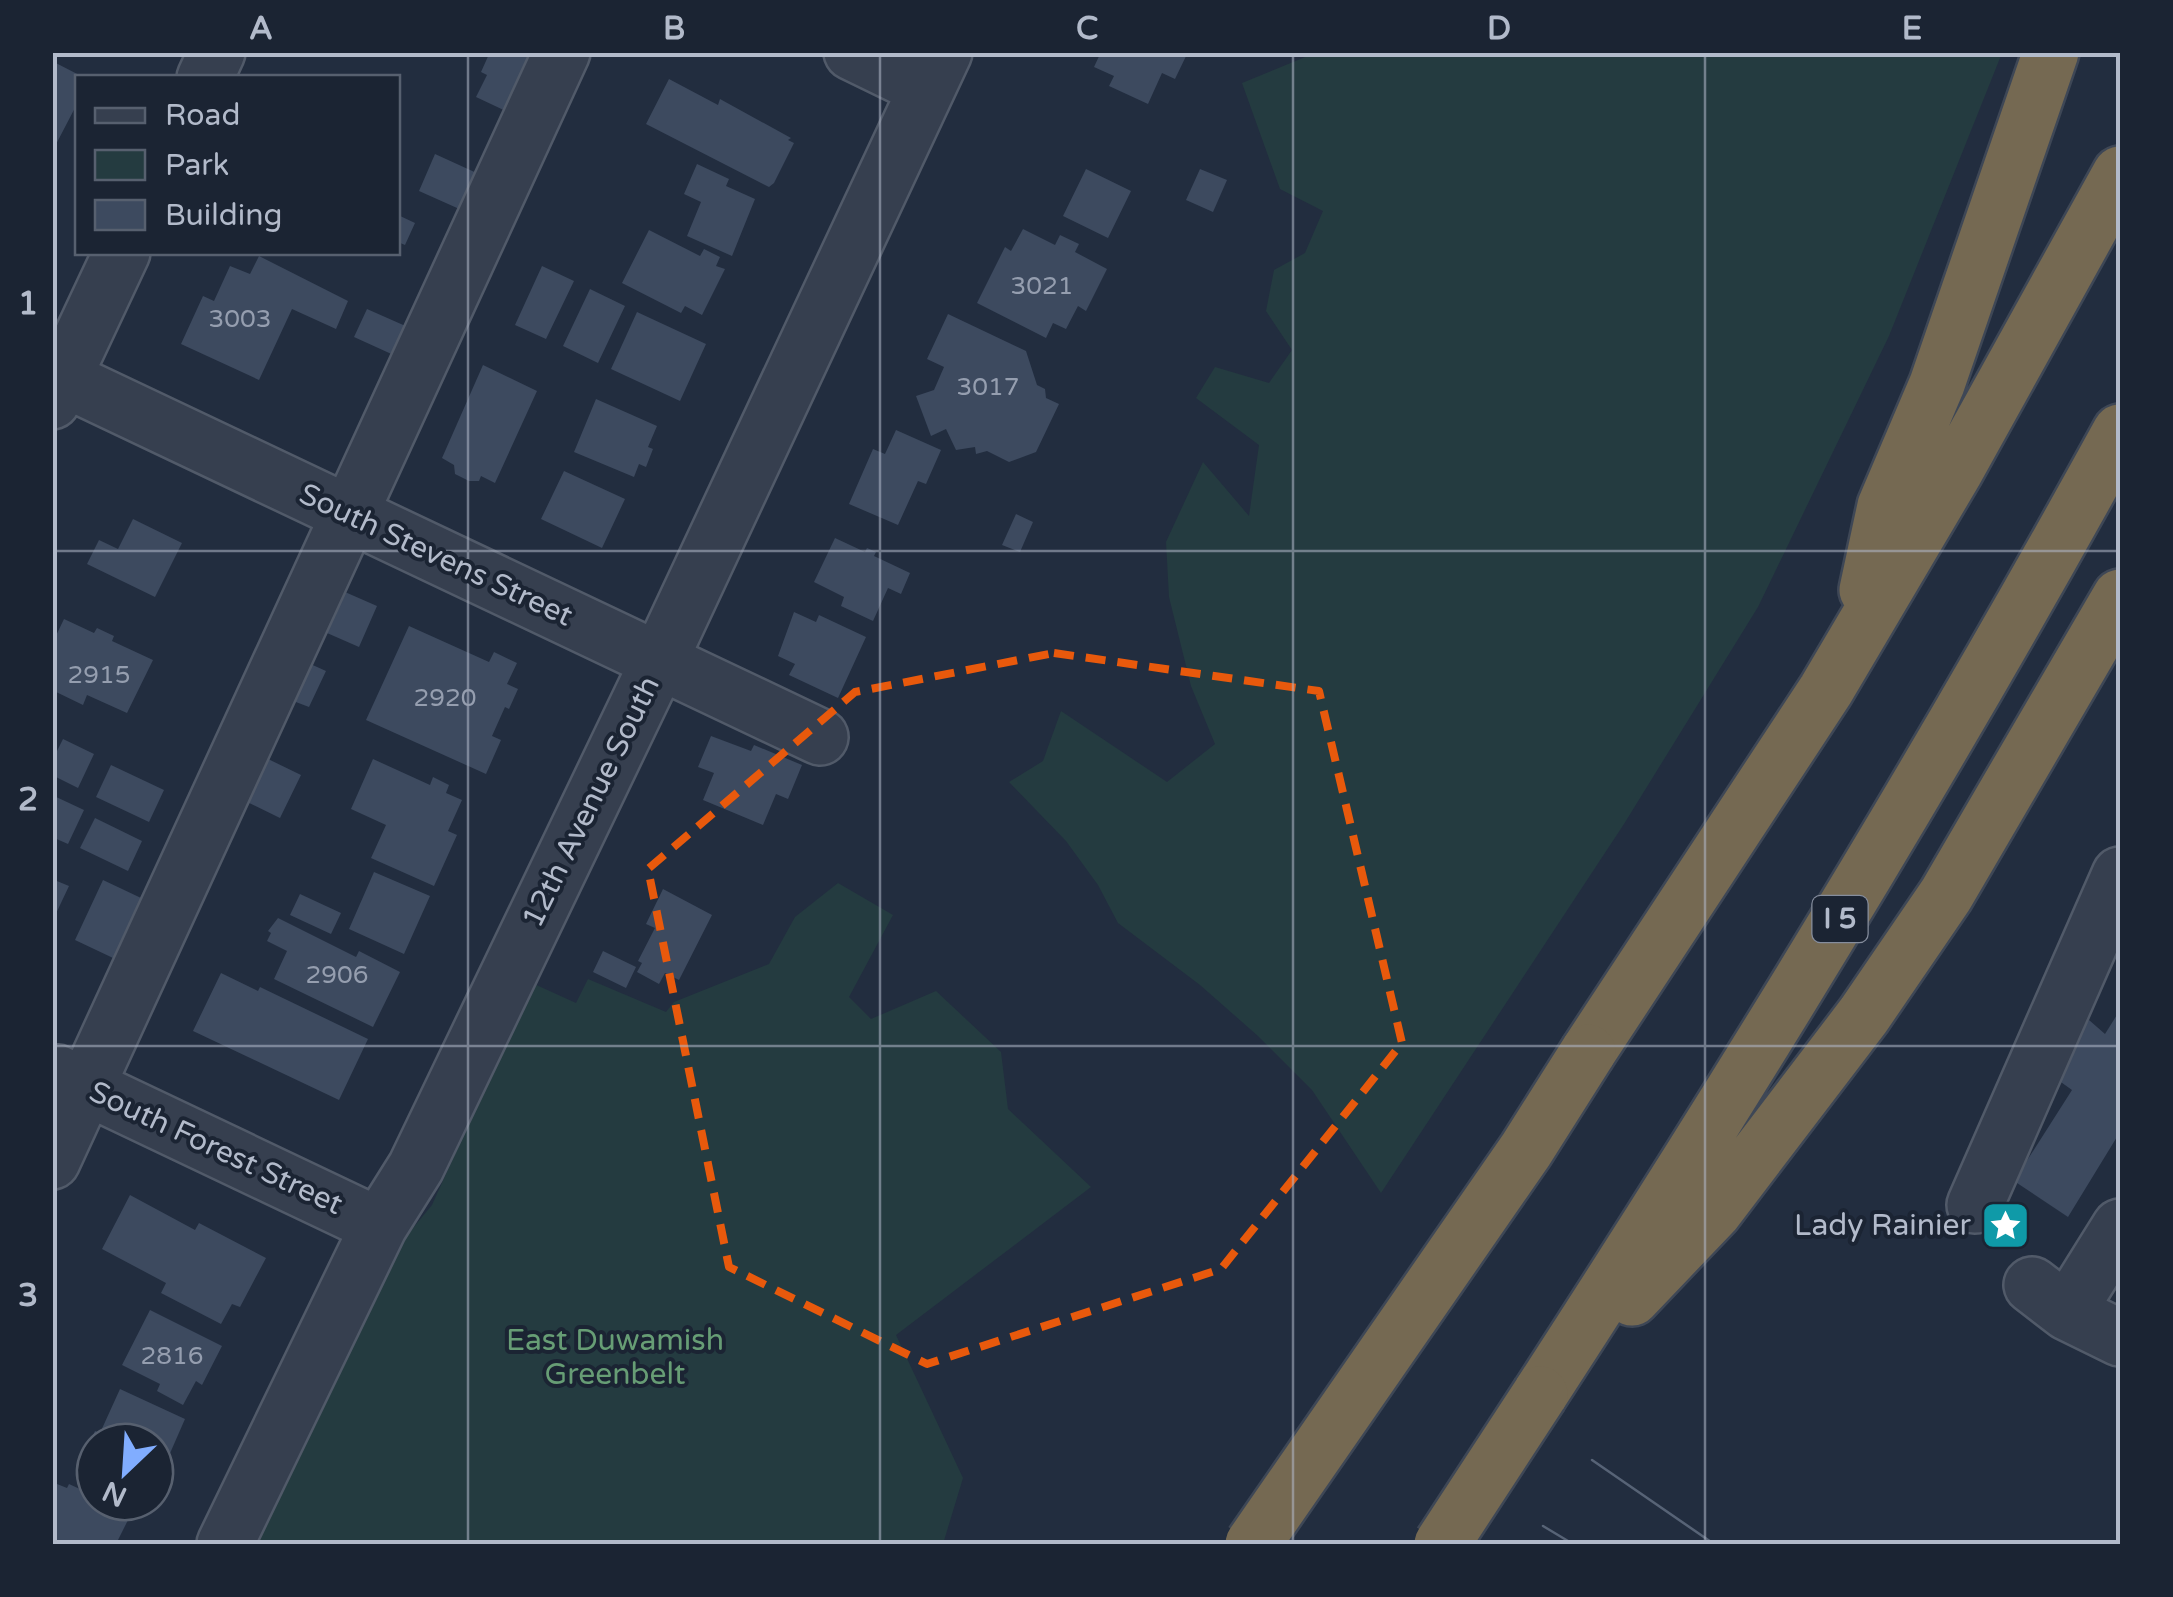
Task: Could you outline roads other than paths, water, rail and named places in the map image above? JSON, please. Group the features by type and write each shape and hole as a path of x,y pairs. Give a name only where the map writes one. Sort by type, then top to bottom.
{"highway":[{"path":"1937,384 2051,52"},
{"path":"1858,632 1884,506 1937,384 2002,260 2091,52"},
{"path":"1253,1544 1526,1150 1826,690 1965,454 2120,174"},
{"name":"I 5","path":"1442,1544 1712,1127 1868,873 2120,432"},
{"path":"1540,1394 1714,1212 1864,1015 1946,895 2120,597"}],"street":[{"path":"52,1161 70,1079 352,515 562,52"},
{"path":"852,52 935,70"},
{"name":"12th Avenue South","path":"224,1544 379,1226 416,1168 659,661 935,70"},
{"path":"56,384 120,255"},
{"name":"South Stevens Street","path":"56,384 352,515 820,737"},
{"path":"1974,1205 2120,875"},
{"name":"South Forest Street","path":"70,1079 379,1226"},
{"path":"2120,1227 2050,1298 2120,1338"}],"tram line":[{"path":"1592,1460 1714,1544"},
{"path":"1543,1526 1573,1544"}],"place":[{"name":"Lady Rainier","path":"2006,1225"}],"park label":[{"name":"East Duwamish Greenbelt","path":"615,1357"}]}
